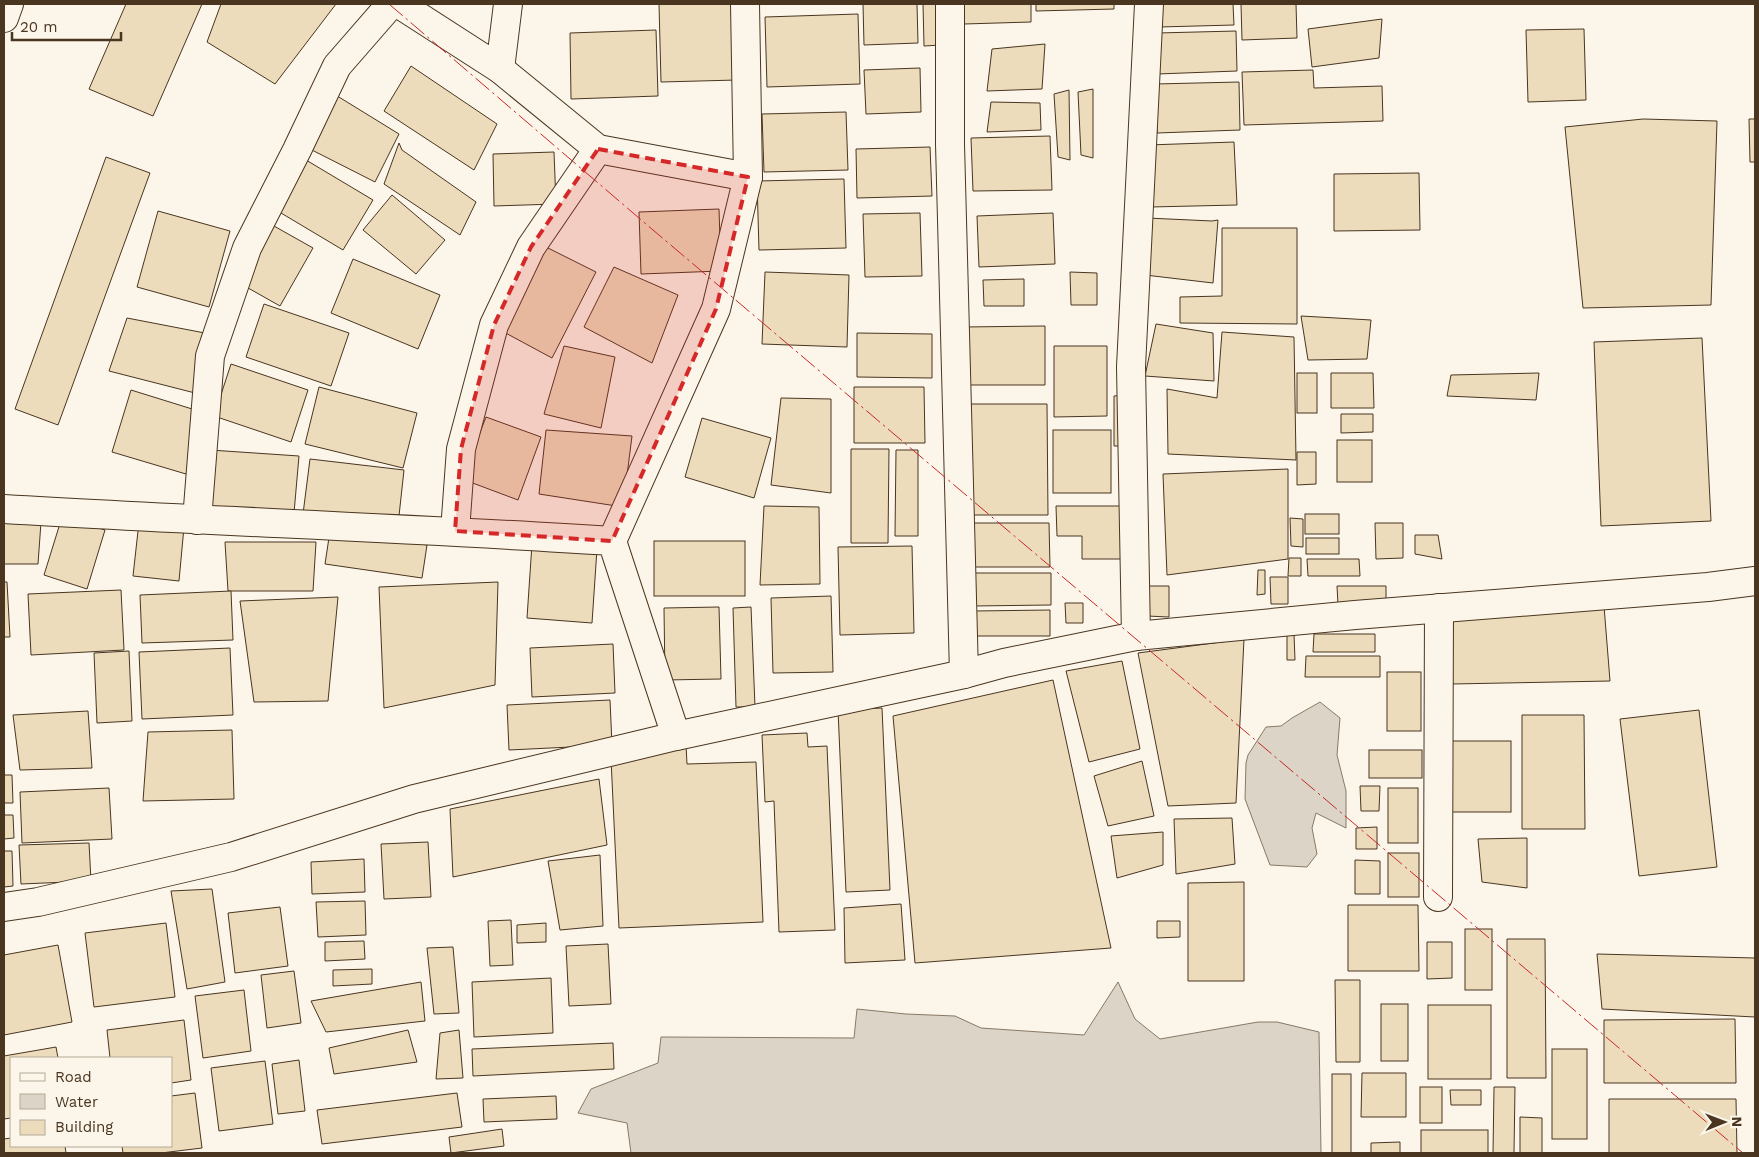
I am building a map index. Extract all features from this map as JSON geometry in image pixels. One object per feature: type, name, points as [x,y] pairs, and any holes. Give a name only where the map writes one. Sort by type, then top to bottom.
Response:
[{"type":"main road","points":[[4,18],[9,4]]},
{"type":"main road","points":[[197,520],[210,356],[247,248],[337,66],[391,4]]},
{"type":"main road","points":[[399,4],[500,69],[598,149],[748,177]]},
{"type":"main road","points":[[500,69],[508,4]]},
{"type":"main road","points":[[676,736],[612,542],[716,309],[748,177],[745,4]]},
{"type":"main road","points":[[950,4],[950,144],[964,674]]},
{"type":"main road","points":[[1136,636],[1131,367],[1149,4]]},
{"type":"main road","points":[[456,531],[461,449],[494,325],[531,248],[598,149]]},
{"type":"main road","points":[[4,509],[197,520],[456,531],[612,542]]},
{"type":"main road","points":[[4,907],[38,902],[231,857],[414,799],[676,736],[964,674],[1004,663],[1136,636],[1439,608],[1708,587],[1755,581]]},
{"type":"main road","points":[[1438,897],[1439,608]]},
{"type":"highlighted area","points":[[598,149],[748,177],[716,309],[612,541],[455,531],[461,449],[494,325],[531,247]]},
{"type":"water","points":[[1320,702],[1340,718],[1337,755],[1346,791],[1346,828],[1316,813],[1312,828],[1317,854],[1307,867],[1270,865],[1245,799],[1248,755],[1266,727],[1281,726]]},
{"type":"water","points":[[1118,982],[1135,1019],[1160,1039],[1258,1022],[1277,1022],[1319,1032],[1321,1153],[631,1153],[627,1123],[578,1113],[591,1089],[658,1063],[661,1037],[854,1038],[857,1009],[955,1016],[981,1028],[1084,1035]]},
{"type":"building","points":[[126,4],[202,4],[153,116],[89,89]]},
{"type":"building","points":[[221,4],[336,4],[275,84],[207,42]]},
{"type":"building","points":[[659,4],[735,4],[737,80],[661,82]]},
{"type":"building","points":[[863,4],[917,4],[918,43],[864,45]]},
{"type":"building","points":[[923,4],[940,4],[941,45],[924,46]]},
{"type":"building","points":[[963,4],[1031,4],[1031,22],[964,24]]},
{"type":"building","points":[[1036,4],[1114,4],[1114,9],[1036,11]]},
{"type":"building","points":[[1158,4],[1233,4],[1234,25],[1159,27]]},
{"type":"building","points":[[1241,4],[1296,4],[1297,38],[1242,40]]},
{"type":"building","points":[[858,14],[860,84],[767,87],[765,17]]},
{"type":"building","points":[[1382,19],[1379,58],[1312,67],[1308,29]]},
{"type":"building","points":[[1584,29],[1586,100],[1528,102],[1526,30]]},
{"type":"building","points":[[656,30],[658,96],[571,99],[570,33]]},
{"type":"building","points":[[1236,31],[1237,71],[1157,74],[1157,33]]},
{"type":"building","points":[[1045,44],[1042,89],[987,91],[992,49]]},
{"type":"building","points":[[411,66],[497,124],[474,170],[384,111]]},
{"type":"building","points":[[920,68],[921,112],[866,114],[864,70]]},
{"type":"building","points":[[1313,70],[1314,88],[1382,86],[1383,121],[1244,125],[1242,72]]},
{"type":"building","points":[[1239,82],[1240,130],[1157,133],[1155,84]]},
{"type":"building","points":[[1093,89],[1093,158],[1081,155],[1078,92]]},
{"type":"building","points":[[1069,90],[1070,160],[1058,157],[1054,94]]},
{"type":"building","points":[[334,94],[399,134],[375,182],[308,148]]},
{"type":"building","points":[[991,102],[1040,103],[1041,130],[987,132]]},
{"type":"building","points":[[846,112],[848,170],[764,172],[762,114]]},
{"type":"building","points":[[1643,119],[1717,121],[1711,305],[1583,308],[1565,127]]},
{"type":"building","points":[[1749,119],[1755,119],[1755,162],[1750,162]]},
{"type":"building","points":[[1050,136],[1052,190],[973,191],[971,138]]},
{"type":"building","points":[[1234,142],[1237,205],[1150,207],[1148,145]]},
{"type":"building","points":[[399,143],[402,150],[476,202],[460,235],[384,184]]},
{"type":"building","points":[[930,147],[932,196],[857,198],[856,149]]},
{"type":"building","points":[[554,152],[556,204],[494,206],[493,154]]},
{"type":"building","points":[[106,157],[150,173],[58,425],[15,409]]},
{"type":"building","points":[[306,160],[373,200],[343,250],[276,210]]},
{"type":"building","points":[[1419,173],[1420,230],[1334,231],[1334,174]]},
{"type":"building","points":[[844,179],[846,248],[759,250],[757,181]]},
{"type":"building","points":[[392,195],[445,240],[416,274],[363,230]]},
{"type":"building","points":[[719,209],[721,271],[641,274],[639,212]]},
{"type":"building","points":[[158,211],[230,231],[209,307],[137,287]]},
{"type":"building","points":[[920,213],[922,276],[865,277],[863,214]]},
{"type":"building","points":[[1053,213],[1055,264],[979,267],[977,216]]},
{"type":"building","points":[[1147,218],[1218,220],[1213,283],[1145,275]]},
{"type":"building","points":[[274,226],[313,248],[280,306],[241,284]]},
{"type":"building","points":[[1222,228],[1297,228],[1297,324],[1180,323],[1180,297],[1222,296]]},
{"type":"building","points":[[544,246],[596,272],[552,358],[500,330]]},
{"type":"building","points":[[353,259],[440,295],[418,349],[331,313]]},
{"type":"building","points":[[614,267],[678,295],[652,363],[584,327]]},
{"type":"building","points":[[765,272],[849,275],[847,347],[762,344]]},
{"type":"building","points":[[1070,272],[1097,273],[1097,305],[1071,305]]},
{"type":"building","points":[[1024,279],[1024,306],[984,306],[983,280]]},
{"type":"building","points":[[264,304],[349,333],[331,386],[246,357]]},
{"type":"building","points":[[1301,316],[1371,320],[1367,359],[1308,360]]},
{"type":"building","points":[[127,318],[210,334],[195,393],[109,371]]},
{"type":"building","points":[[1156,324],[1213,333],[1214,381],[1145,376]]},
{"type":"building","points":[[1045,326],[1045,385],[964,385],[964,327]]},
{"type":"building","points":[[1222,332],[1294,337],[1296,460],[1168,454],[1167,389],[1217,398]]},
{"type":"building","points":[[857,333],[932,334],[932,378],[857,377]]},
{"type":"building","points":[[1702,338],[1711,521],[1601,526],[1594,342]]},
{"type":"building","points":[[564,346],[615,357],[601,428],[544,414]]},
{"type":"building","points":[[1054,346],[1107,346],[1107,416],[1054,417]]},
{"type":"building","points":[[231,364],[308,390],[291,442],[214,416]]},
{"type":"building","points":[[1297,373],[1317,373],[1317,413],[1297,413]]},
{"type":"building","points":[[1331,373],[1373,373],[1374,408],[1331,408]]},
{"type":"building","points":[[1539,373],[1536,400],[1447,396],[1451,375]]},
{"type":"building","points":[[319,387],[417,413],[403,468],[305,444]]},
{"type":"building","points":[[854,387],[924,387],[925,443],[854,443]]},
{"type":"building","points":[[131,390],[205,413],[186,474],[112,452]]},
{"type":"building","points":[[1126,395],[1126,446],[1114,446],[1114,396]]},
{"type":"building","points":[[781,398],[831,399],[831,493],[771,485]]},
{"type":"building","points":[[964,404],[1047,404],[1048,515],[964,515]]},
{"type":"building","points":[[1341,414],[1373,414],[1373,432],[1341,433]]},
{"type":"building","points":[[486,417],[541,437],[518,500],[462,479]]},
{"type":"building","points":[[702,418],[771,438],[754,498],[685,477]]},
{"type":"building","points":[[546,430],[632,436],[623,507],[539,494]]},
{"type":"building","points":[[1053,430],[1111,430],[1111,493],[1053,493]]},
{"type":"building","points":[[1337,440],[1372,440],[1372,482],[1337,482]]},
{"type":"building","points":[[851,449],[889,449],[888,543],[851,543]]},
{"type":"building","points":[[210,450],[299,456],[294,513],[206,506]]},
{"type":"building","points":[[896,450],[918,450],[918,536],[895,536]]},
{"type":"building","points":[[1297,452],[1316,452],[1316,484],[1297,485]]},
{"type":"building","points":[[310,459],[404,470],[398,525],[303,514]]},
{"type":"building","points":[[1288,469],[1288,559],[1167,575],[1163,474]]},
{"type":"building","points":[[764,506],[819,507],[820,584],[760,585]]},
{"type":"building","points":[[1056,506],[1126,506],[1126,559],[1082,559],[1082,536],[1057,536]]},
{"type":"building","points":[[1305,514],[1339,514],[1339,534],[1305,534]]},
{"type":"building","points":[[62,517],[105,530],[87,589],[44,575]]},
{"type":"building","points":[[1290,518],[1303,519],[1303,547],[1291,546]]},
{"type":"building","points":[[4,521],[41,522],[38,564],[4,564]]},
{"type":"building","points":[[139,522],[184,527],[179,581],[133,576]]},
{"type":"building","points":[[965,523],[1049,523],[1050,567],[965,567]]},
{"type":"building","points":[[1375,523],[1403,523],[1403,558],[1376,559]]},
{"type":"building","points":[[330,531],[427,545],[422,578],[325,564]]},
{"type":"building","points":[[1415,535],[1438,535],[1442,559],[1415,554]]},
{"type":"building","points":[[1306,538],[1339,538],[1339,554],[1306,554]]},
{"type":"building","points":[[654,541],[745,541],[745,596],[654,596]]},
{"type":"building","points":[[225,542],[316,542],[313,591],[228,591]]},
{"type":"building","points":[[532,544],[597,549],[592,623],[527,618]]},
{"type":"building","points":[[912,546],[914,633],[840,635],[838,547]]},
{"type":"building","points":[[1289,558],[1301,558],[1301,576],[1288,576]]},
{"type":"building","points":[[1307,559],[1359,559],[1360,576],[1308,576]]},
{"type":"building","points":[[1258,570],[1265,570],[1265,594],[1257,595]]},
{"type":"building","points":[[973,573],[1051,573],[1051,605],[973,606]]},
{"type":"building","points":[[1270,577],[1288,577],[1288,604],[1271,604]]},
{"type":"building","points":[[4,582],[7,582],[10,637],[4,637]]},
{"type":"building","points":[[498,582],[495,685],[384,708],[379,587]]},
{"type":"building","points":[[1147,586],[1169,586],[1169,617],[1147,616]]},
{"type":"building","points":[[1337,586],[1386,586],[1386,606],[1338,605]]},
{"type":"building","points":[[121,590],[124,650],[31,655],[28,594]]},
{"type":"building","points":[[231,591],[233,640],[142,643],[140,595]]},
{"type":"building","points":[[831,596],[833,672],[773,673],[771,598]]},
{"type":"building","points":[[338,597],[328,701],[254,702],[240,601]]},
{"type":"building","points":[[1065,603],[1083,603],[1083,623],[1066,623]]},
{"type":"building","points":[[1604,606],[1610,681],[1452,684],[1451,617]]},
{"type":"building","points":[[719,607],[721,679],[665,680],[664,608]]},
{"type":"building","points":[[751,607],[755,707],[736,707],[733,608]]},
{"type":"building","points":[[1050,610],[1050,636],[974,636],[974,611]]},
{"type":"building","points":[[1287,634],[1294,634],[1295,660],[1287,660]]},
{"type":"building","points":[[1314,634],[1375,634],[1375,652],[1313,652]]},
{"type":"building","points":[[1244,639],[1236,803],[1168,806],[1138,653]]},
{"type":"building","points":[[613,644],[615,693],[532,697],[530,648]]},
{"type":"building","points":[[230,648],[233,715],[142,719],[139,652]]},
{"type":"building","points":[[129,651],[132,721],[97,723],[94,653]]},
{"type":"building","points":[[1306,656],[1380,656],[1380,677],[1305,677]]},
{"type":"building","points":[[1122,661],[1140,749],[1089,762],[1066,671]]},
{"type":"building","points":[[1387,672],[1421,672],[1421,731],[1387,731]]},
{"type":"building","points":[[1053,680],[1111,948],[915,963],[893,716]]},
{"type":"building","points":[[610,700],[612,745],[509,750],[507,705]]},
{"type":"building","points":[[882,708],[890,890],[846,892],[838,710]]},
{"type":"building","points":[[1699,710],[1717,867],[1639,876],[1620,719]]},
{"type":"building","points":[[88,711],[92,768],[20,770],[13,715]]},
{"type":"building","points":[[1522,715],[1584,715],[1585,829],[1522,829]]},
{"type":"building","points":[[232,730],[234,799],[143,801],[148,732]]},
{"type":"building","points":[[807,733],[808,747],[827,746],[835,930],[779,932],[774,801],[765,802],[762,735]]},
{"type":"building","points":[[1445,741],[1511,741],[1511,812],[1445,812]]},
{"type":"building","points":[[686,745],[687,764],[756,762],[763,922],[619,928],[611,759]]},
{"type":"building","points":[[1369,750],[1422,750],[1422,778],[1369,778]]},
{"type":"building","points":[[1142,761],[1154,816],[1108,826],[1094,776]]},
{"type":"building","points":[[4,775],[12,775],[13,803],[4,803]]},
{"type":"building","points":[[599,779],[607,845],[453,877],[450,809]]},
{"type":"building","points":[[1360,786],[1380,786],[1379,811],[1361,811]]},
{"type":"building","points":[[109,788],[112,839],[22,843],[20,792]]},
{"type":"building","points":[[1388,788],[1418,788],[1418,843],[1388,843]]},
{"type":"building","points":[[4,815],[13,815],[14,838],[4,839]]},
{"type":"building","points":[[1232,818],[1235,864],[1176,874],[1174,819]]},
{"type":"building","points":[[1377,827],[1377,849],[1356,849],[1356,828]]},
{"type":"building","points":[[1163,832],[1163,865],[1117,878],[1111,836]]},
{"type":"building","points":[[1527,838],[1527,888],[1482,882],[1478,839]]},
{"type":"building","points":[[428,842],[431,897],[384,899],[381,844]]},
{"type":"building","points":[[89,843],[91,881],[21,884],[19,845]]},
{"type":"building","points":[[4,851],[12,851],[13,886],[4,887]]},
{"type":"building","points":[[1388,853],[1419,853],[1419,897],[1388,897]]},
{"type":"building","points":[[600,855],[603,926],[560,930],[548,861]]},
{"type":"building","points":[[364,859],[365,892],[312,894],[311,862]]},
{"type":"building","points":[[1355,860],[1380,861],[1380,894],[1355,894]]},
{"type":"building","points":[[1244,882],[1244,981],[1188,981],[1188,883]]},
{"type":"building","points":[[212,889],[225,982],[187,989],[171,891]]},
{"type":"building","points":[[365,901],[366,935],[318,937],[316,902]]},
{"type":"building","points":[[901,904],[905,960],[845,963],[844,908]]},
{"type":"building","points":[[1348,905],[1418,905],[1419,971],[1348,971]]},
{"type":"building","points":[[280,907],[288,966],[235,973],[228,913]]},
{"type":"building","points":[[511,920],[513,965],[490,966],[488,921]]},
{"type":"building","points":[[1157,921],[1180,921],[1180,937],[1157,938]]},
{"type":"building","points":[[166,923],[175,997],[94,1007],[85,933]]},
{"type":"building","points":[[546,923],[546,942],[517,943],[517,925]]},
{"type":"building","points":[[1465,929],[1492,929],[1492,990],[1465,990]]},
{"type":"building","points":[[1507,939],[1545,939],[1546,1078],[1507,1078]]},
{"type":"building","points":[[364,941],[365,959],[325,961],[325,942]]},
{"type":"building","points":[[1427,942],[1452,942],[1452,978],[1427,979]]},
{"type":"building","points":[[608,944],[611,1004],[569,1006],[566,946]]},
{"type":"building","points":[[58,945],[72,1022],[4,1035],[4,955]]},
{"type":"building","points":[[453,947],[459,1013],[434,1014],[427,948]]},
{"type":"building","points":[[1597,954],[1755,958],[1755,1017],[1602,1009]]},
{"type":"building","points":[[372,969],[372,984],[333,986],[333,970]]},
{"type":"building","points":[[294,971],[301,1023],[267,1028],[261,975]]},
{"type":"building","points":[[551,978],[553,1033],[474,1037],[472,982]]},
{"type":"building","points":[[1335,980],[1360,980],[1360,1062],[1336,1062]]},
{"type":"building","points":[[421,982],[425,1021],[326,1032],[311,1001]]},
{"type":"building","points":[[244,990],[251,1051],[203,1058],[195,996]]},
{"type":"building","points":[[1381,1004],[1408,1004],[1408,1061],[1381,1061]]},
{"type":"building","points":[[1428,1005],[1491,1005],[1491,1079],[1428,1079]]},
{"type":"building","points":[[1735,1019],[1736,1083],[1604,1083],[1604,1020]]},
{"type":"building","points":[[184,1020],[191,1080],[172,1083],[172,1057],[110,1057],[107,1030]]},
{"type":"building","points":[[408,1030],[417,1062],[334,1074],[329,1048]]},
{"type":"building","points":[[459,1030],[463,1078],[436,1079],[440,1033]]},
{"type":"building","points":[[613,1043],[614,1069],[473,1076],[472,1049]]},
{"type":"building","points":[[56,1047],[58,1057],[10,1057],[10,1118],[4,1119],[4,1056]]},
{"type":"building","points":[[1552,1049],[1587,1049],[1587,1139],[1552,1139]]},
{"type":"building","points":[[299,1060],[305,1111],[278,1114],[272,1064]]},
{"type":"building","points":[[265,1061],[273,1124],[219,1131],[211,1068]]},
{"type":"building","points":[[1362,1073],[1406,1073],[1406,1117],[1361,1117]]},
{"type":"building","points":[[1332,1074],[1351,1074],[1351,1153],[1332,1153]]},
{"type":"building","points":[[1420,1087],[1442,1087],[1442,1123],[1420,1123]]},
{"type":"building","points":[[1494,1087],[1515,1087],[1514,1153],[1493,1153]]},
{"type":"building","points":[[1450,1090],[1481,1090],[1481,1105],[1451,1105]]},
{"type":"building","points":[[195,1093],[202,1148],[161,1153],[123,1153],[122,1147],[172,1147],[172,1096]]},
{"type":"building","points":[[457,1093],[462,1127],[322,1144],[317,1110]]},
{"type":"building","points":[[556,1096],[557,1119],[484,1122],[483,1099]]},
{"type":"building","points":[[1609,1099],[1736,1099],[1737,1153],[1609,1153]]},
{"type":"building","points":[[1520,1117],[1542,1118],[1542,1153],[1520,1153]]},
{"type":"building","points":[[502,1129],[504,1146],[451,1153],[449,1137]]},
{"type":"building","points":[[1421,1130],[1488,1130],[1488,1153],[1421,1153]]},
{"type":"building","points":[[10,1138],[10,1147],[65,1147],[66,1153],[4,1153],[4,1139]]},
{"type":"building","points":[[1400,1142],[1400,1153],[1371,1153],[1371,1143]]},
{"type":"power","points":[[389,4],[653,230],[1743,1153]]}]
